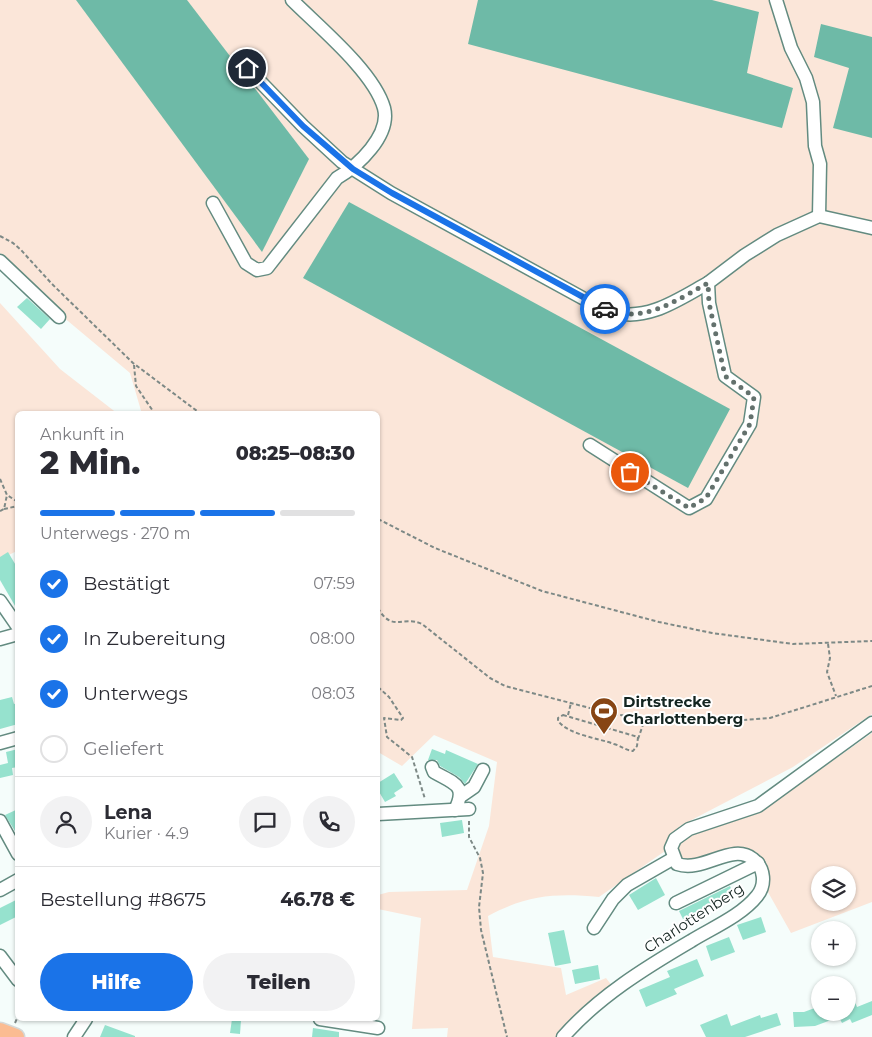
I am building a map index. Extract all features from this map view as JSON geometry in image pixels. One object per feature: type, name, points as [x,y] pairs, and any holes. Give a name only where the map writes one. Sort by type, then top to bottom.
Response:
[{"type":"main road","points":[[0,1030],[16,1037]]},
{"type":"street","points":[[213,203],[246,264],[257,270],[267,268],[338,178],[353,169],[368,153],[381,133],[385,110],[377,91],[358,66],[292,0]]},
{"type":"street","points":[[776,0],[791,48],[806,78],[813,102],[815,146],[820,164],[819,216]]},
{"type":"street","points":[[247,68],[303,126],[353,169],[392,193],[614,313],[642,314],[663,308],[708,283],[745,255],[777,235],[819,216],[872,228]]},
{"type":"street","points":[[0,261],[60,317]]},
{"type":"street","points":[[590,445],[689,508],[706,498],[750,424],[754,397],[725,376],[709,303],[708,283]]},
{"type":"street","points":[[0,601],[15,623]]},
{"type":"street","points":[[0,639],[15,635]]},
{"type":"street","points":[[758,863],[744,854],[734,853],[704,865],[688,868],[677,864],[671,848],[675,839],[689,829],[758,806],[872,722]]},
{"type":"street","points":[[0,743],[15,739]]},
{"type":"street","points":[[432,767],[434,772],[456,785],[461,790],[462,796]]},
{"type":"street","points":[[455,810],[462,796],[474,787],[483,770]]},
{"type":"street","points":[[380,814],[470,809]]},
{"type":"street","points":[[0,821],[15,848]]},
{"type":"street","points":[[594,928],[613,899],[627,885],[674,858]]},
{"type":"street","points":[[676,903],[758,863]]},
{"type":"street","name":"Charlottenberg","points":[[563,1037],[602,999],[733,915],[757,897],[763,886],[763,876],[758,863]]},
{"type":"street","points":[[0,890],[15,882]]},
{"type":"street","points":[[0,956],[15,976]]},
{"type":"street","points":[[74,1037],[84,1021]]},
{"type":"street","points":[[343,1021],[378,1028]]},
{"type":"path","points":[[0,236],[21,250],[52,284],[134,363],[197,411]]},
{"type":"path","points":[[134,363],[136,386],[153,411]]},
{"type":"path","points":[[0,479],[7,495],[15,500]]},
{"type":"path","points":[[4,509],[7,495]]},
{"type":"path","points":[[0,512],[15,507]]},
{"type":"path","points":[[380,520],[435,548],[542,591],[686,628],[793,644],[872,641]]},
{"type":"path","points":[[380,612],[390,622],[417,621],[429,628],[496,682],[516,690],[613,714],[645,719],[681,722],[745,721],[770,718],[872,686]]},
{"type":"path","points":[[828,644],[830,658],[826,672],[836,697]]},
{"type":"path","points":[[380,689],[389,697],[402,718],[401,720],[387,717],[383,720],[388,737],[412,757],[423,788],[428,811]]},
{"type":"path","points":[[568,715],[570,703]]},
{"type":"path","points":[[638,739],[568,715],[558,718],[564,727],[612,743],[625,750],[633,751],[637,746],[645,719]]},
{"type":"path","points":[[470,809],[469,837],[480,858],[484,873],[479,907],[481,930],[507,1037]]},
{"type":"shaded area","points":[[0,0],[872,0],[872,714],[793,767],[680,826],[672,836],[668,849],[599,897],[569,895],[542,897],[516,904],[488,916],[493,957],[561,968],[566,995],[606,978],[613,987],[560,1037],[447,1037],[448,1028],[412,1029],[421,918],[380,909],[380,894],[389,892],[467,890],[489,826],[497,762],[434,735],[402,766],[380,753],[380,411],[141,411],[130,373],[62,316],[0,253]]},
{"type":"shaded area","points":[[76,0],[187,0],[309,159],[262,252]]},
{"type":"shaded area","points":[[478,0],[712,0],[759,12],[747,73],[793,88],[782,128],[468,44]]},
{"type":"shaded area","points":[[821,24],[872,37],[872,138],[833,128],[849,68],[814,57]]},
{"type":"shaded area","points":[[349,202],[730,409],[688,488],[303,278]]},
{"type":"shaded area","points":[[0,303],[60,369],[114,411],[15,411],[15,552],[0,559]]},
{"type":"shaded area","points":[[872,733],[872,902],[856,908],[856,866],[811,866],[811,911],[848,911],[822,921],[811,921],[811,925],[791,933],[746,853],[703,861],[678,859],[677,852],[682,838],[759,806],[804,781]]},
{"type":"building","points":[[27,298],[50,319],[41,329],[17,307]]},
{"type":"building","points":[[8,552],[15,564],[15,606],[0,580],[0,557]]},
{"type":"building","points":[[12,697],[15,704],[15,725],[0,729],[0,700]]},
{"type":"building","points":[[432,749],[445,754],[446,750],[478,764],[465,784],[459,777],[440,766],[437,760],[428,760]]},
{"type":"building","points":[[15,750],[15,768],[12,768],[13,775],[0,778],[0,765],[8,763],[6,752]]},
{"type":"building","points":[[394,773],[403,787],[394,793],[396,796],[385,802],[380,793],[380,782]]},
{"type":"building","points":[[15,810],[15,831],[5,815]]},
{"type":"building","points":[[462,820],[464,833],[442,837],[440,823]]},
{"type":"building","points":[[656,878],[665,895],[638,910],[629,895]]},
{"type":"building","points":[[730,886],[734,895],[683,919],[679,911]]},
{"type":"building","points":[[15,900],[15,918],[0,925],[0,908]]},
{"type":"building","points":[[761,917],[766,932],[743,940],[737,925]]},
{"type":"building","points":[[564,930],[571,963],[555,966],[548,933]]},
{"type":"building","points":[[729,937],[735,952],[711,961],[706,946]]},
{"type":"building","points":[[697,959],[704,976],[674,989],[677,994],[646,1007],[639,990],[670,977],[667,971]]},
{"type":"building","points":[[598,965],[600,979],[575,984],[572,970]]},
{"type":"building","points":[[872,1001],[872,1015],[852,1023],[851,1021],[856,1021],[856,1005],[857,1007]]},
{"type":"building","points":[[811,1009],[811,1021],[828,1021],[815,1026],[794,1027],[793,1012],[804,1012]]},
{"type":"building","points":[[777,1013],[781,1025],[745,1037],[706,1037],[700,1025],[727,1014],[731,1026],[760,1015],[761,1018]]},
{"type":"building","points":[[232,1021],[241,1021],[240,1034],[230,1033]]},
{"type":"building","points":[[105,1025],[135,1036],[135,1037],[100,1037]]},
{"type":"building","points":[[313,1028],[339,1032],[339,1037],[312,1037]]},
{"type":"way so far","points":[[605,309],[614,313],[642,314],[663,308],[708,283],[709,303],[725,376],[754,397],[750,424],[706,498],[689,508],[630,472]]},
{"type":"place","name":"Dirtstrecke Charlottenberg","points":[[604,735]]},
{"type":"route","points":[[247,68],[303,126],[342,162],[392,193],[605,309]]}]
